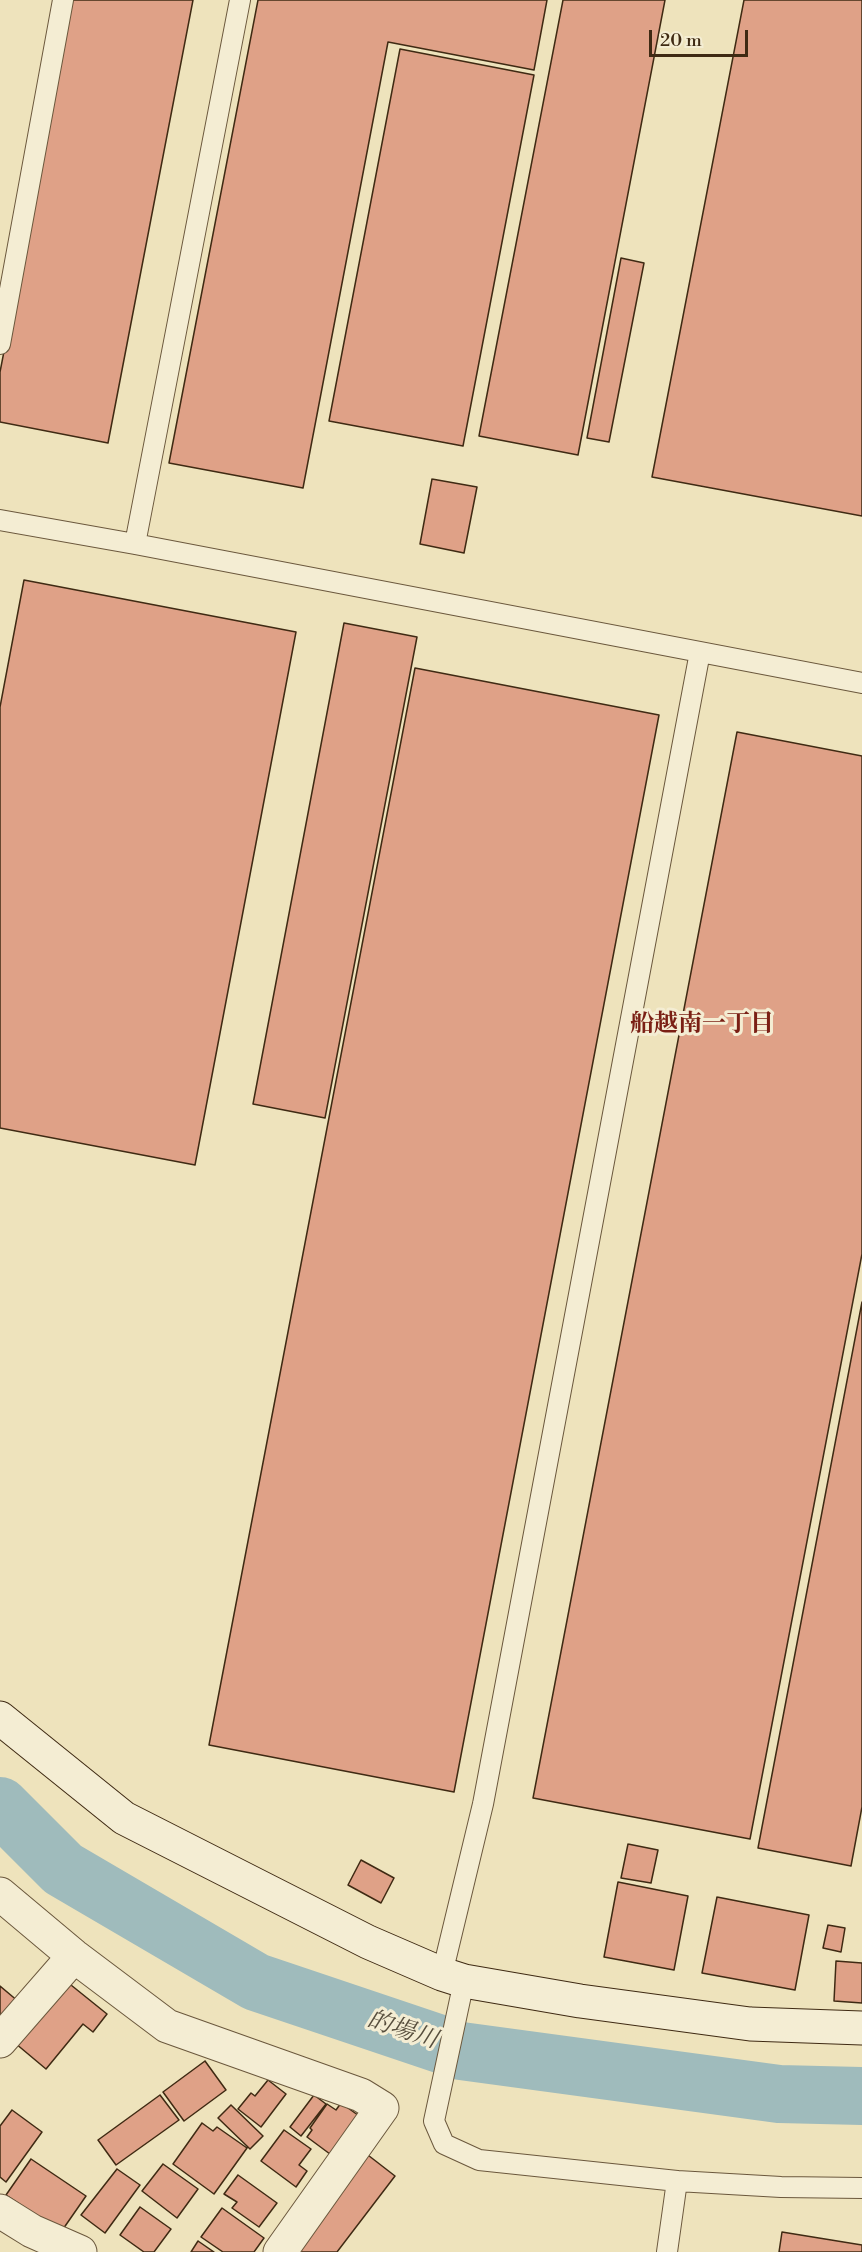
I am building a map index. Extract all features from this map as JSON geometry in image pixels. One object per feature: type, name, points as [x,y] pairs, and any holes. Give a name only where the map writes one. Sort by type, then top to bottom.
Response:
[{"type":"street","points":[[0,1718],[124,1818],[455,1988],[580,2001],[750,2024],[862,2028]]},
{"type":"street","points":[[0,1894],[74,1956],[167,2026],[361,2095],[382,2108],[280,2252]]},
{"type":"street","points":[[0,2041],[74,1956]]},
{"type":"street","points":[[0,2211],[32,2231],[80,2252]]},
{"type":"lane","points":[[0,344],[63,0]]},
{"type":"lane","points":[[135,544],[240,0]]},
{"type":"lane","points":[[0,520],[862,683]]},
{"type":"lane","points":[[700,652],[483,1804],[434,2121],[444,2144],[479,2160],[677,2181],[782,2187],[862,2188]]},
{"type":"lane","points":[[666,2252],[677,2181]]},
{"type":"building","points":[[72,0],[193,0],[108,443],[0,422],[0,372]]},
{"type":"building","points":[[258,0],[547,0],[534,70],[388,42],[303,488],[169,463]]},
{"type":"building","points":[[563,0],[665,0],[578,455],[479,436]]},
{"type":"building","points":[[744,0],[862,0],[862,516],[652,477]]},
{"type":"building","points":[[400,49],[534,75],[463,446],[329,421]]},
{"type":"building","points":[[621,258],[644,263],[609,442],[587,438]]},
{"type":"building","points":[[432,479],[477,487],[464,553],[420,544]]},
{"type":"building","points":[[24,580],[296,632],[195,1165],[0,1128],[0,707]]},
{"type":"building","points":[[344,623],[417,637],[325,1118],[253,1104]]},
{"type":"building","points":[[415,668],[659,715],[454,1792],[209,1745]]},
{"type":"building","points":[[737,732],[862,756],[862,1254],[750,1839],[533,1798]]},
{"type":"building","points":[[862,1302],[862,1807],[851,1866],[758,1848]]},
{"type":"building","points":[[628,1844],[658,1850],[651,1883],[621,1878]]},
{"type":"building","points":[[361,1860],[394,1878],[381,1903],[348,1885]]},
{"type":"building","points":[[618,1882],[688,1896],[674,1970],[604,1957]]},
{"type":"building","points":[[717,1897],[809,1915],[795,1990],[702,1973]]},
{"type":"building","points":[[828,1925],[845,1928],[841,1952],[823,1948]]},
{"type":"building","points":[[836,1961],[862,1963],[862,2003],[834,2001]]},
{"type":"building","points":[[66,1981],[107,2014],[93,2032],[83,2024],[46,2069],[9,2038]]},
{"type":"building","points":[[0,1986],[19,2002],[0,2025]]},
{"type":"building","points":[[205,2061],[226,2090],[184,2121],[163,2092]]},
{"type":"building","points":[[268,2080],[286,2094],[261,2127],[238,2109],[251,2093],[255,2096]]},
{"type":"building","points":[[160,2095],[179,2120],[116,2165],[98,2140]]},
{"type":"building","points":[[314,2095],[326,2104],[301,2136],[290,2127]]},
{"type":"building","points":[[341,2103],[362,2118],[334,2157],[307,2137],[312,2130],[310,2128],[327,2104],[336,2110]]},
{"type":"building","points":[[231,2105],[263,2136],[250,2149],[218,2118]]},
{"type":"building","points":[[12,2110],[42,2132],[6,2182],[0,2177],[0,2126]]},
{"type":"building","points":[[202,2123],[213,2131],[217,2127],[247,2148],[214,2194],[173,2164]]},
{"type":"building","points":[[284,2130],[311,2149],[299,2165],[307,2171],[296,2187],[261,2161]]},
{"type":"building","points":[[364,2152],[395,2176],[337,2252],[288,2252]]},
{"type":"building","points":[[31,2159],[86,2196],[61,2232],[6,2195]]},
{"type":"building","points":[[163,2164],[198,2189],[177,2218],[142,2191]]},
{"type":"building","points":[[117,2169],[140,2185],[105,2233],[81,2215]]},
{"type":"building","points":[[238,2175],[277,2203],[259,2227],[232,2208],[237,2202],[224,2194]]},
{"type":"building","points":[[140,2207],[171,2229],[154,2252],[144,2252],[120,2235]]},
{"type":"building","points":[[222,2208],[264,2238],[254,2252],[223,2252],[201,2237]]},
{"type":"building","points":[[782,2232],[862,2245],[862,2252],[779,2252]]},
{"type":"building","points":[[198,2241],[214,2252],[191,2252]]},
{"type":"waterway","name":"的場川","points":[[0,1806],[63,1869],[256,1982],[461,2051],[779,2094],[862,2096]]},
{"type":"district","name":"船越南一丁目","points":[[702,1025]]}]
